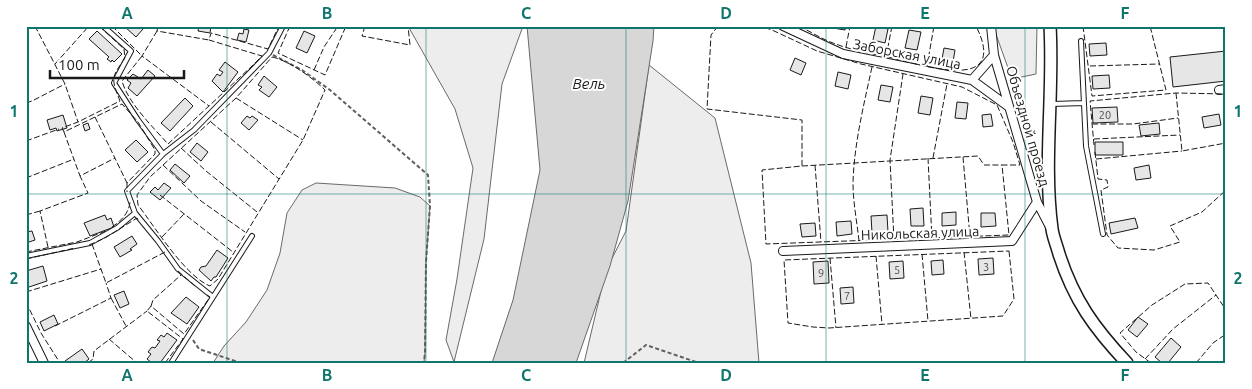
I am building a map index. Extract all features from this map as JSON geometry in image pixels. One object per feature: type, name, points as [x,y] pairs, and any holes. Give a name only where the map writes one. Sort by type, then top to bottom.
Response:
[{"type":"main road","points":[[1050,26],[1049,188],[1052,230],[1061,261],[1078,303],[1104,338],[1127,363]]},
{"type":"street","name":"Заборская улица","points":[[783,26],[843,54],[972,80]]},
{"type":"street","name":"Объездной проезд","points":[[990,28],[994,55],[1037,202],[1052,230]]},
{"type":"street","points":[[994,55],[972,80],[1009,107]]},
{"type":"street","name":"Никольская улица","points":[[783,251],[1012,241],[1037,202]]},
{"type":"street","points":[[26,326],[44,363]]},
{"type":"lane","points":[[103,26],[131,51],[114,83],[163,154]]},
{"type":"lane","points":[[212,297],[178,269],[158,241],[134,213],[127,191],[163,154],[194,130],[269,53],[283,26]]},
{"type":"lane","points":[[1081,41],[1086,146],[1103,234]]},
{"type":"lane","points":[[1050,104],[1084,103]]},
{"type":"lane","points":[[26,256],[90,243],[117,228],[134,213]]},
{"type":"lane","points":[[170,363],[252,236]]},
{"type":"path","points":[[269,53],[302,70],[330,90],[428,175],[430,206],[426,262],[424,363]]},
{"type":"path","points":[[189,334],[199,349],[241,363]]},
{"type":"path","points":[[622,363],[646,346],[699,363]]},
{"type":"shaded area","points":[[408,26],[523,26],[502,84],[484,239],[454,362],[446,340],[473,168],[455,109]]},
{"type":"shaded area","points":[[993,26],[1037,26],[1036,74],[1012,79]]},
{"type":"shaded area","points":[[649,65],[715,118],[751,263],[759,363],[584,363],[606,270],[626,231]]},
{"type":"shaded area","points":[[316,183],[395,188],[420,197],[430,206],[426,262],[424,363],[213,363],[224,346],[246,322],[267,290],[280,253],[287,213],[302,190]]},
{"type":"water","name":"Вель","points":[[527,26],[654,26],[628,201],[610,266],[576,363],[492,363],[513,300],[540,170]]},
{"type":"building","points":[[124,26],[141,26],[143,29],[136,37]]},
{"type":"building","points":[[199,26],[211,26],[210,33],[198,31]]},
{"type":"building","points":[[833,26],[846,26],[845,30],[833,28]]},
{"type":"building","points":[[876,26],[888,29],[885,43],[873,40]]},
{"type":"building","points":[[244,29],[249,30],[246,42],[237,40],[239,33],[243,34]]},
{"type":"building","points":[[909,30],[921,32],[917,50],[905,48]]},
{"type":"building","points":[[97,31],[122,54],[114,62],[107,59],[109,57],[89,39]]},
{"type":"building","points":[[304,31],[315,36],[307,53],[296,48]]},
{"type":"building","points":[[1106,43],[1107,55],[1090,56],[1089,44]]},
{"type":"building","points":[[944,48],[955,50],[953,62],[942,59]]},
{"type":"building","points":[[1226,51],[1226,81],[1173,87],[1170,57]]},
{"type":"building","points":[[795,58],[806,63],[801,75],[790,70]]},
{"type":"building","points":[[225,62],[238,72],[223,92],[212,81],[217,74],[220,76],[223,72],[219,70]]},
{"type":"building","points":[[148,70],[155,76],[137,96],[128,88],[131,83],[127,80],[133,74],[141,79]]},
{"type":"building","points":[[838,72],[851,75],[848,89],[835,86]]},
{"type":"building","points":[[1109,75],[1110,88],[1093,89],[1092,76]]},
{"type":"building","points":[[264,76],[277,87],[269,97],[259,90],[262,87],[258,85]]},
{"type":"building","points":[[881,85],[893,87],[890,102],[878,100]]},
{"type":"building","points":[[921,96],[933,98],[930,115],[918,113]]},
{"type":"building","points":[[185,98],[193,106],[170,131],[161,123]]},
{"type":"building","points":[[957,102],[968,103],[966,119],[955,118]]},
{"type":"building","points":[[1117,107],[1118,122],[1093,123],[1092,108]]},
{"type":"building","points":[[991,114],[993,126],[983,127],[982,115]]},
{"type":"building","points":[[1219,114],[1221,125],[1204,128],[1202,117]]},
{"type":"building","points":[[63,115],[67,128],[57,131],[56,128],[50,130],[47,120]]},
{"type":"building","points":[[247,116],[250,118],[252,116],[258,120],[249,130],[241,123]]},
{"type":"building","points":[[88,123],[90,129],[85,131],[83,125]]},
{"type":"building","points":[[1159,123],[1160,134],[1141,136],[1139,125]]},
{"type":"building","points":[[136,140],[148,152],[137,162],[125,150]]},
{"type":"building","points":[[1095,142],[1123,142],[1123,155],[1095,155]]},
{"type":"building","points":[[197,143],[208,152],[201,161],[190,152]]},
{"type":"building","points":[[175,164],[190,176],[184,183],[170,170]]},
{"type":"building","points":[[1149,165],[1151,178],[1136,180],[1134,168]]},
{"type":"building","points":[[164,183],[171,188],[160,200],[150,192],[155,187],[158,190]]},
{"type":"building","points":[[923,208],[924,226],[911,226],[910,209]]},
{"type":"building","points":[[956,212],[956,225],[942,226],[942,213]]},
{"type":"building","points":[[981,213],[995,213],[996,226],[981,227]]},
{"type":"building","points":[[105,215],[107,220],[111,218],[114,227],[90,236],[84,223]]},
{"type":"building","points":[[887,215],[888,232],[872,233],[871,216]]},
{"type":"building","points":[[1135,218],[1138,228],[1111,234],[1109,223]]},
{"type":"building","points":[[851,221],[852,234],[837,236],[836,222]]},
{"type":"building","points":[[815,223],[816,236],[802,237],[800,224]]},
{"type":"building","points":[[32,231],[35,240],[26,243],[26,232]]},
{"type":"building","points":[[132,236],[137,244],[130,249],[132,250],[120,257],[114,247]]},
{"type":"building","points":[[217,250],[228,258],[216,277],[211,281],[199,270],[201,267],[206,266]]},
{"type":"building","points":[[993,258],[994,274],[979,275],[978,259]]},
{"type":"building","points":[[943,260],[944,274],[932,275],[931,261]]},
{"type":"building","points":[[828,261],[829,283],[814,284],[813,262]]},
{"type":"building","points":[[903,261],[904,278],[890,279],[889,262]]},
{"type":"building","points":[[43,266],[47,281],[26,288],[26,271]]},
{"type":"building","points":[[853,287],[854,303],[841,304],[840,288]]},
{"type":"building","points":[[124,291],[129,304],[120,308],[114,295]]},
{"type":"building","points":[[186,297],[199,307],[187,324],[171,313]]},
{"type":"building","points":[[54,315],[58,324],[44,331],[40,322]]},
{"type":"building","points":[[1138,317],[1148,324],[1137,337],[1128,330]]},
{"type":"building","points":[[167,333],[177,340],[160,363],[152,363],[147,359],[151,354],[148,352],[152,347],[155,348],[160,341],[157,340],[161,335],[164,337]]},
{"type":"building","points":[[1171,338],[1181,347],[1168,363],[1162,363],[1155,357]]},
{"type":"building","points":[[82,349],[89,359],[84,363],[67,363],[65,361]]},
{"type":"fence","points":[[35,26],[65,84],[78,122]]},
{"type":"fence","points":[[26,29],[36,26]]},
{"type":"fence","points":[[55,64],[89,26]]},
{"type":"fence","points":[[99,26],[124,49],[125,58],[114,78],[120,101],[62,128],[64,132],[122,104],[138,122],[155,150],[155,154],[127,183],[127,192]]},
{"type":"fence","points":[[112,26],[142,56],[122,81],[125,89],[142,114],[168,144],[262,56],[209,40],[211,33],[268,49],[279,26]]},
{"type":"fence","points":[[158,26],[157,31],[209,40]]},
{"type":"fence","points":[[290,26],[278,53],[325,75],[346,26]]},
{"type":"fence","points":[[314,70],[324,47],[338,26]]},
{"type":"fence","points":[[365,26],[362,36],[410,45],[408,26]]},
{"type":"fence","points":[[718,26],[711,35],[707,109],[802,120],[802,166],[762,170],[766,244],[1009,235],[1002,165],[1020,165],[1013,142],[997,105],[962,87],[861,64],[817,51],[760,26]]},
{"type":"fence","points":[[799,26],[848,48],[927,67],[960,70],[974,68],[982,60],[983,47],[976,26]]},
{"type":"fence","points":[[846,47],[850,26]]},
{"type":"fence","points":[[886,57],[892,26]]},
{"type":"fence","points":[[927,66],[934,26]]},
{"type":"fence","points":[[1083,26],[1092,96],[1166,90],[1150,26]]},
{"type":"fence","points":[[157,31],[142,56],[209,106]]},
{"type":"fence","points":[[272,57],[300,70],[325,90],[303,140],[218,279],[210,286],[200,281],[171,250],[138,205],[137,195],[150,177],[236,98],[272,57]]},
{"type":"fence","points":[[1090,66],[1159,64]]},
{"type":"fence","points":[[859,241],[853,183],[855,154],[872,67]]},
{"type":"fence","points":[[894,240],[890,160],[903,74]]},
{"type":"fence","points":[[26,103],[65,84]]},
{"type":"fence","points":[[933,158],[947,84]]},
{"type":"fence","points":[[1176,93],[1182,151],[1226,143]]},
{"type":"fence","points":[[1094,145],[1090,101],[1176,93],[1226,94]]},
{"type":"fence","points":[[236,98],[303,140]]},
{"type":"fence","points":[[95,117],[127,183]]},
{"type":"fence","points":[[1092,124],[1133,124],[1178,118]]},
{"type":"fence","points":[[211,122],[279,179]]},
{"type":"fence","points":[[26,141],[59,129]]},
{"type":"fence","points":[[64,132],[80,176]]},
{"type":"fence","points":[[1094,139],[1180,135]]},
{"type":"fence","points":[[181,148],[257,212]]},
{"type":"fence","points":[[1096,159],[1182,151]]},
{"type":"fence","points":[[1095,152],[1098,179],[1107,180],[1108,187],[1101,190],[1107,235],[1118,248],[1154,250],[1180,242],[1170,226],[1202,212],[1226,190]]},
{"type":"fence","points":[[802,166],[978,156],[984,165],[1002,165]]},
{"type":"fence","points":[[963,157],[970,237]]},
{"type":"fence","points":[[48,247],[40,211],[88,193],[80,176],[115,158]]},
{"type":"fence","points":[[928,158],[932,239]]},
{"type":"fence","points":[[26,178],[74,159]]},
{"type":"fence","points":[[163,165],[201,201],[245,232]]},
{"type":"fence","points":[[815,165],[821,242]]},
{"type":"fence","points":[[160,195],[233,252]]},
{"type":"fence","points":[[112,227],[124,216],[130,202]]},
{"type":"fence","points":[[26,215],[40,211]]},
{"type":"fence","points":[[162,237],[184,214]]},
{"type":"fence","points":[[89,245],[105,238],[137,218],[139,220]]},
{"type":"fence","points":[[26,252],[77,242],[106,231]]},
{"type":"fence","points":[[92,244],[106,283],[165,252]]},
{"type":"fence","points":[[26,259],[75,248]]},
{"type":"fence","points":[[1009,251],[1014,299],[1003,316],[829,328],[788,323],[784,260],[1009,251]]},
{"type":"fence","points":[[964,252],[971,319]]},
{"type":"fence","points":[[922,254],[928,321]]},
{"type":"fence","points":[[876,256],[882,324]]},
{"type":"fence","points":[[830,258],[836,328]]},
{"type":"fence","points":[[26,292],[101,269]]},
{"type":"fence","points":[[178,271],[195,286]]},
{"type":"fence","points":[[151,306],[153,300],[181,275]]},
{"type":"fence","points":[[55,326],[111,298],[106,283]]},
{"type":"fence","points":[[1151,363],[1136,352],[1120,333],[1152,305],[1185,284],[1208,283],[1226,310]]},
{"type":"fence","points":[[165,363],[183,339],[147,311],[151,306],[184,334],[210,297],[207,295]]},
{"type":"fence","points":[[1145,359],[1173,329],[1216,295]]},
{"type":"fence","points":[[111,298],[126,326]]},
{"type":"fence","points":[[26,302],[41,333],[60,363]]},
{"type":"fence","points":[[88,363],[93,359],[94,351],[147,311]]},
{"type":"fence","points":[[1196,363],[1213,343],[1226,334]]},
{"type":"fence","points":[[109,339],[137,363]]}]
